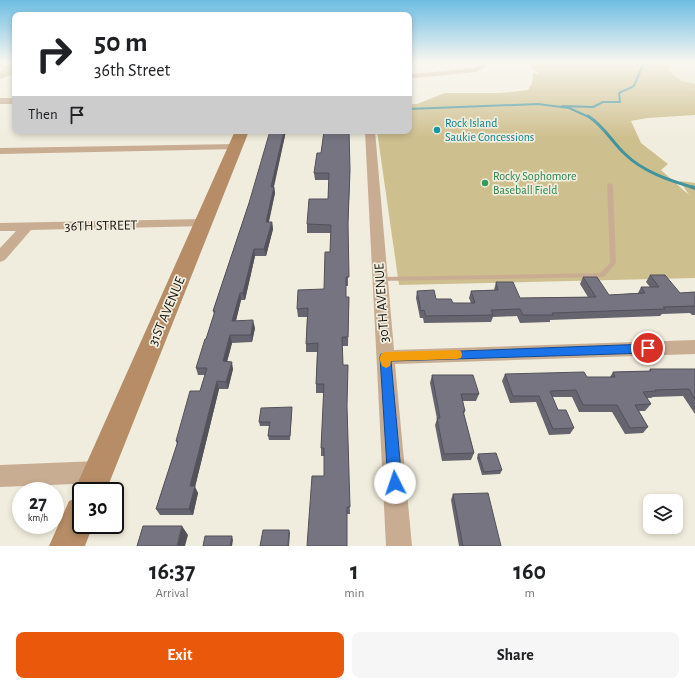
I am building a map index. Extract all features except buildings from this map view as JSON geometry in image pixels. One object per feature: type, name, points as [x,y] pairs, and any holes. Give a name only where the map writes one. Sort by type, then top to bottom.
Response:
[{"type":"street","points":[[0,101],[12,101]]},
{"type":"street","name":"30TH AVENUE","points":[[370,134],[385,357],[400,546]]},
{"type":"street","points":[[0,151],[238,139]]},
{"type":"street","name":"31ST AVENUE","points":[[94,482],[238,139]]},
{"type":"street","name":"36TH STREET","points":[[0,227],[202,223]]},
{"type":"street","points":[[0,257],[27,227]]},
{"type":"street","points":[[385,357],[695,347]]},
{"type":"street","points":[[0,476],[94,482]]},
{"type":"street","points":[[67,546],[72,534]]},
{"type":"lane","points":[[380,279],[602,275],[613,263],[610,185]]},
{"type":"shaded area","points":[[529,87],[695,87],[695,115],[647,118],[631,121],[641,143],[668,164],[661,170],[689,195],[680,181],[695,183],[695,278],[399,285],[377,134],[412,134],[412,104],[417,104],[445,93],[500,93],[528,90]]},
{"type":"waterway","points":[[562,106],[593,107],[603,102],[620,102],[619,93],[631,87]]},
{"type":"waterway","points":[[412,109],[538,104],[569,108],[589,117]]},
{"type":"waterway","points":[[588,116],[599,124],[620,149],[640,166],[667,179],[695,188],[692,187]]},
{"type":"slow traffic","points":[[386,363],[385,357],[457,355]]},
{"type":"place","name":"Rock Island Saukie Concessions","points":[[437,130]]},
{"type":"place","name":"Rocky Sophomore Baseball Field","points":[[485,183]]},
{"type":"route","points":[[395,483],[385,357],[648,348]]}]
